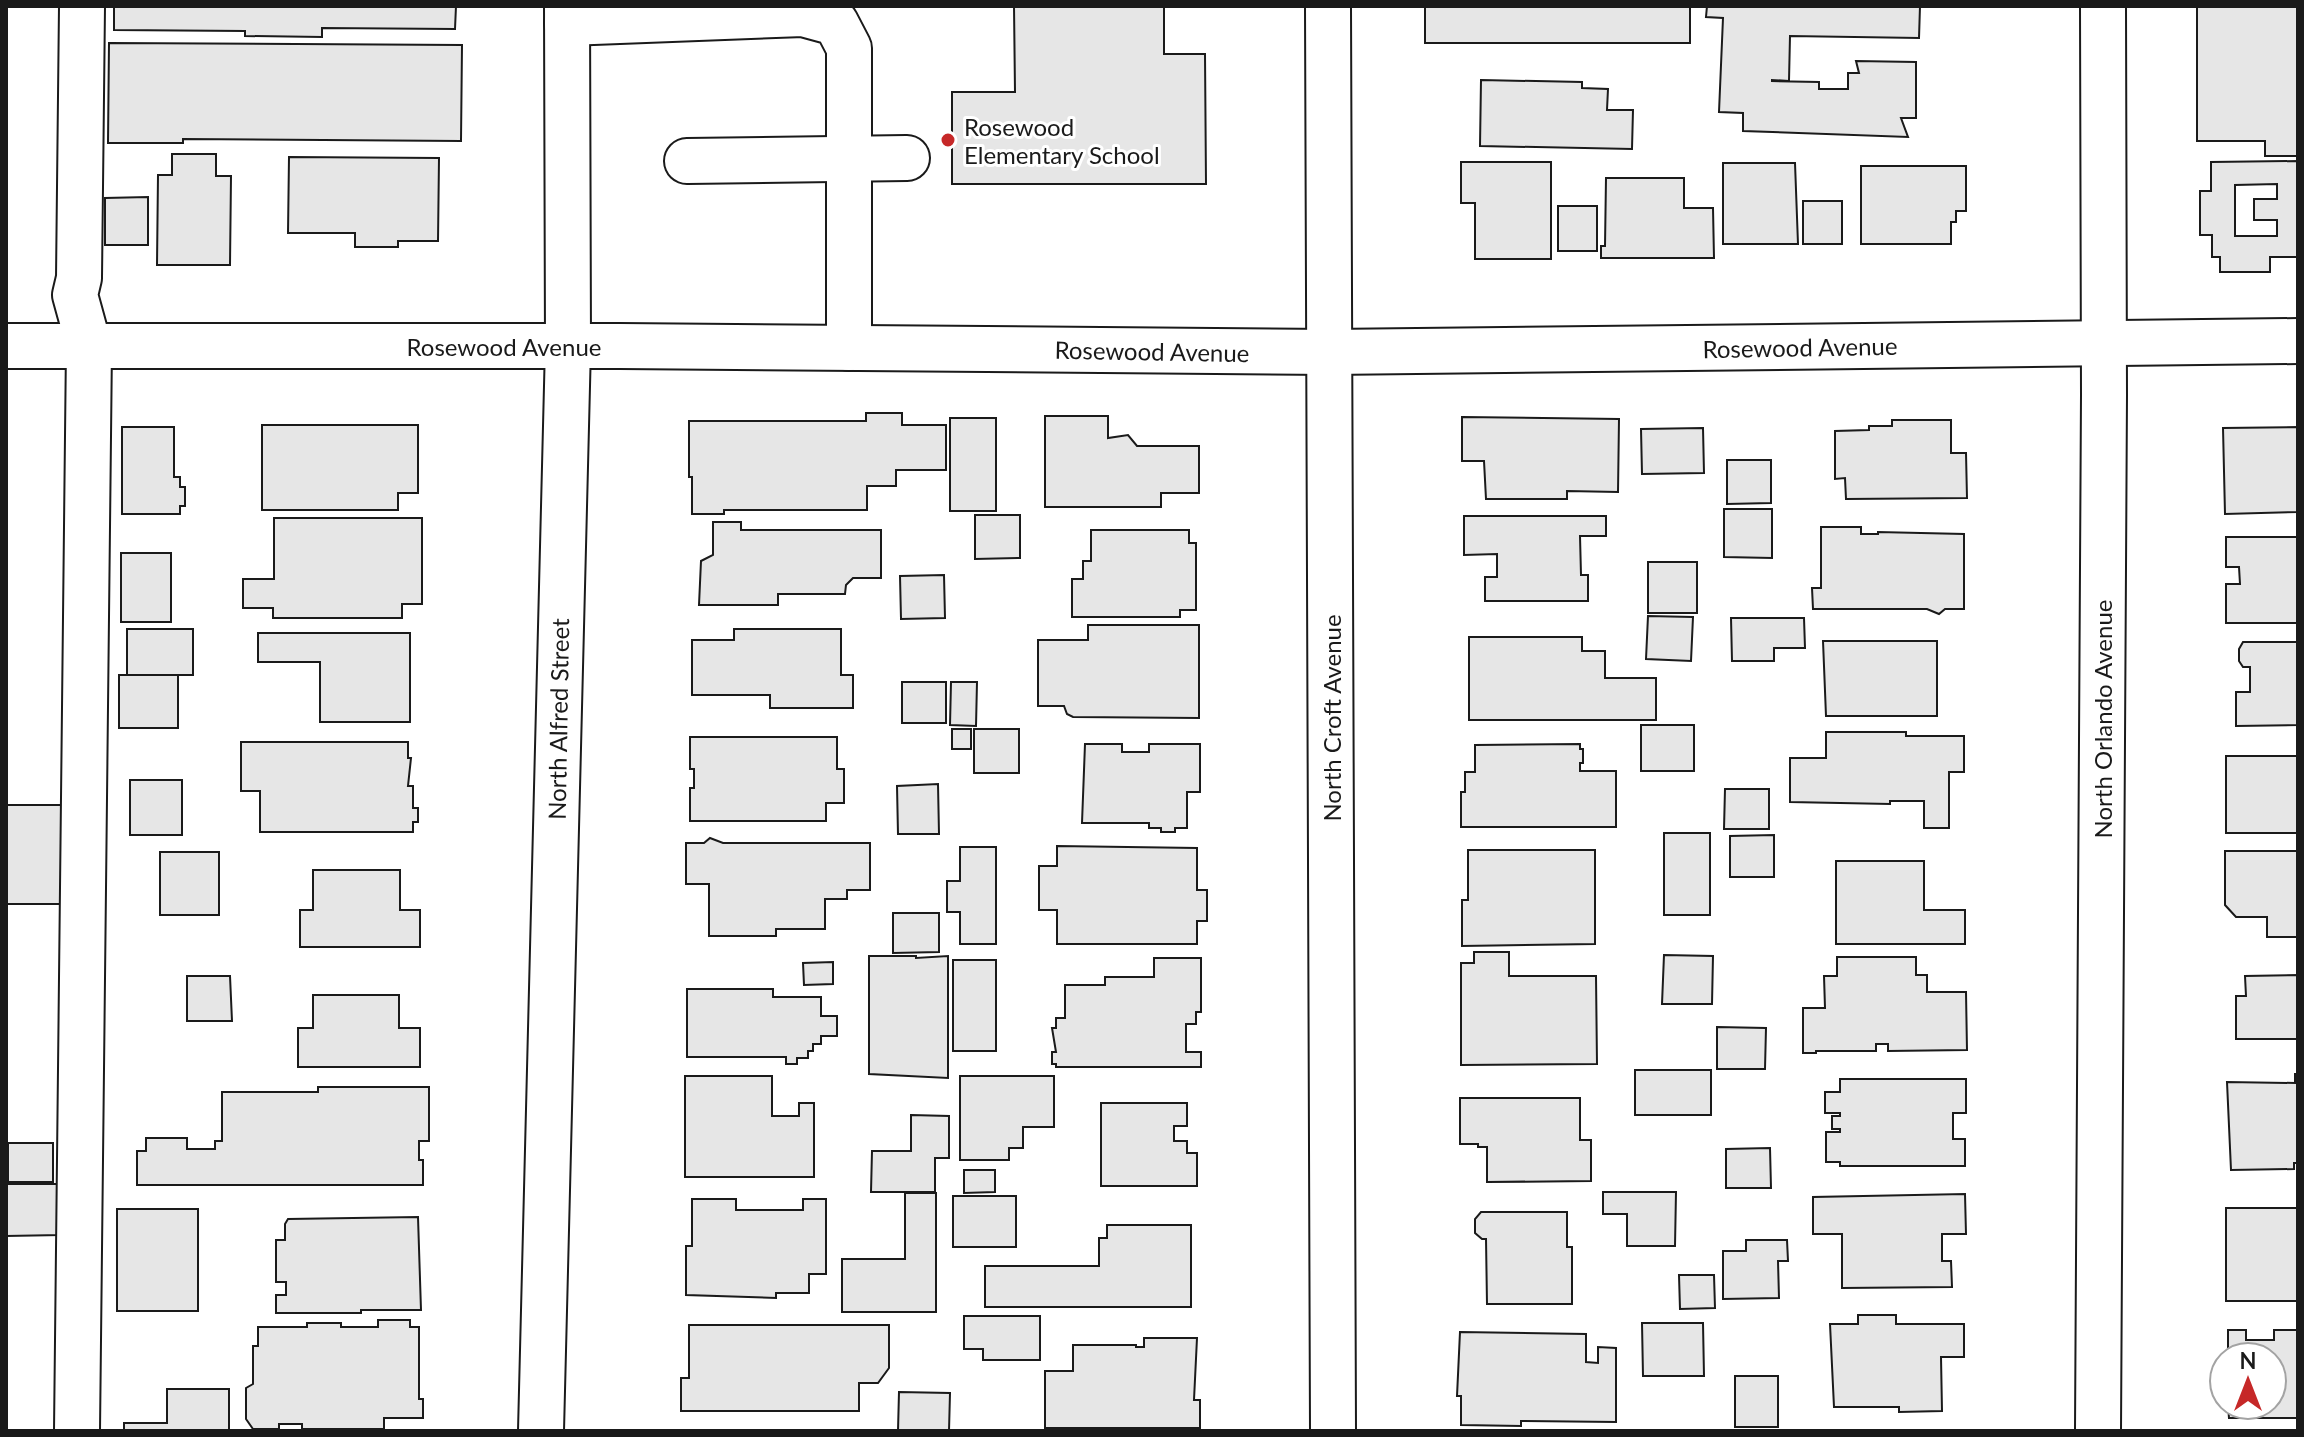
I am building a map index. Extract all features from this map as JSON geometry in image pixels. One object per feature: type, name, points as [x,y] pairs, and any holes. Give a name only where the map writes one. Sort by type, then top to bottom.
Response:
[{"type":"street","points":[[77,1431],[89,346],[75,295],[79,278],[82,6]]},
{"type":"street","name":"North Croft Avenue","points":[[1328,6],[1333,1431]]},
{"type":"street","name":"North Orlando Avenue","points":[[2098,1431],[2103,6]]},
{"type":"street","points":[[567,14],[803,14],[836,23],[849,48],[849,348]]},
{"type":"street","name":"North Alfred Street","points":[[541,1431],[568,346],[567,14]]},
{"type":"street","points":[[687,161],[907,158]]},
{"type":"street","name":"Rosewood Avenue","points":[[6,346],[568,346],[1330,352],[2298,341]]},
{"type":"building","points":[[114,6],[456,6],[455,29],[322,28],[322,37],[245,36],[245,31],[114,30]]},
{"type":"building","points":[[1014,6],[1164,6],[1164,54],[1205,54],[1206,184],[952,184],[952,92],[1015,92]]},
{"type":"building","points":[[1425,6],[1690,6],[1690,43],[1425,43]]},
{"type":"building","points":[[1707,6],[1920,6],[1919,38],[1790,36],[1789,81],[1772,80],[1772,81],[1819,82],[1819,89],[1848,89],[1848,73],[1859,73],[1856,61],[1916,62],[1916,118],[1901,118],[1908,137],[1743,131],[1743,113],[1719,112],[1723,18],[1706,17]]},
{"type":"building","points":[[2197,6],[2298,6],[2298,156],[2265,156],[2265,141],[2197,141]]},
{"type":"building","points":[[109,43],[462,45],[461,141],[183,139],[183,143],[108,143]]},
{"type":"building","points":[[1481,80],[1582,82],[1582,88],[1608,89],[1607,110],[1633,110],[1632,149],[1480,146]]},
{"type":"building","points":[[172,154],[216,154],[216,176],[231,176],[230,265],[157,265],[158,175],[172,175]]},
{"type":"building","points":[[289,157],[439,158],[438,241],[398,241],[398,247],[355,247],[355,233],[288,233]]},
{"type":"building","points":[[2298,161],[2298,257],[2270,257],[2270,272],[2220,272],[2220,257],[2212,257],[2212,235],[2200,235],[2200,191],[2211,191],[2211,162]],"holes":[[[2277,184],[2277,199],[2254,199],[2254,220],[2277,220],[2277,236],[2235,236],[2235,185]]]},
{"type":"building","points":[[1461,162],[1551,162],[1551,259],[1475,259],[1475,203],[1461,203]]},
{"type":"building","points":[[1723,163],[1795,163],[1798,244],[1723,244]]},
{"type":"building","points":[[1861,166],[1966,166],[1966,211],[1956,211],[1956,222],[1951,222],[1951,244],[1861,244]]},
{"type":"building","points":[[1606,178],[1684,178],[1684,208],[1713,208],[1714,258],[1601,258],[1601,246],[1605,246]]},
{"type":"building","points":[[148,197],[148,245],[105,245],[105,198]]},
{"type":"building","points":[[1803,201],[1842,201],[1842,244],[1803,244]]},
{"type":"building","points":[[1558,206],[1597,206],[1597,251],[1558,251]]},
{"type":"building","points":[[866,413],[902,413],[902,425],[946,425],[946,470],[896,470],[896,486],[867,486],[867,510],[724,510],[724,514],[692,514],[689,421],[866,421]]},
{"type":"building","points":[[1045,416],[1108,416],[1108,438],[1128,435],[1137,446],[1199,446],[1199,493],[1161,493],[1161,507],[1045,507]]},
{"type":"building","points":[[1462,417],[1619,419],[1618,492],[1567,491],[1567,499],[1486,499],[1484,461],[1462,461]]},
{"type":"building","points":[[950,418],[996,418],[996,511],[950,511]]},
{"type":"building","points":[[1892,420],[1951,420],[1951,453],[1966,453],[1967,498],[1846,499],[1845,478],[1835,479],[1835,431],[1892,426]]},
{"type":"building","points":[[262,425],[418,425],[418,493],[398,493],[398,510],[262,510]]},
{"type":"building","points":[[122,427],[174,427],[174,477],[180,477],[180,487],[185,487],[185,506],[180,506],[180,514],[122,514]]},
{"type":"building","points":[[2298,427],[2298,512],[2225,514],[2223,428]]},
{"type":"building","points":[[1703,428],[1704,473],[1642,474],[1641,429]]},
{"type":"building","points":[[1727,460],[1771,460],[1771,503],[1727,504]]},
{"type":"building","points":[[1724,509],[1772,509],[1772,558],[1724,557]]},
{"type":"building","points":[[975,515],[1020,515],[1020,558],[975,559]]},
{"type":"building","points":[[1464,516],[1606,516],[1606,536],[1580,536],[1581,575],[1588,575],[1588,601],[1485,601],[1485,577],[1497,577],[1497,554],[1464,555]]},
{"type":"building","points":[[274,518],[422,518],[422,604],[402,604],[402,618],[273,618],[273,608],[243,608],[243,579],[274,579]]},
{"type":"building","points":[[713,522],[741,522],[741,530],[881,530],[881,578],[853,578],[846,585],[845,594],[778,594],[778,605],[699,605],[701,561],[713,555]]},
{"type":"building","points":[[1821,527],[1861,527],[1861,534],[1964,534],[1964,609],[1945,609],[1939,614],[1927,609],[1813,609],[1812,588],[1821,588]]},
{"type":"building","points":[[1091,530],[1189,530],[1189,543],[1196,543],[1196,610],[1180,610],[1180,617],[1072,617],[1072,579],[1083,579],[1083,561],[1091,561]]},
{"type":"building","points":[[2226,537],[2298,537],[2298,623],[2226,623],[2226,584],[2240,584],[2239,567],[2226,567]]},
{"type":"building","points":[[121,553],[171,553],[171,622],[121,622]]},
{"type":"building","points":[[1648,562],[1697,562],[1697,613],[1648,613]]},
{"type":"building","points":[[944,575],[945,618],[901,619],[900,576]]},
{"type":"building","points":[[1648,616],[1693,617],[1691,661],[1646,659]]},
{"type":"building","points":[[1731,618],[1804,618],[1805,648],[1774,648],[1774,661],[1732,661]]},
{"type":"building","points":[[1088,625],[1199,625],[1199,718],[1073,717],[1067,714],[1064,706],[1038,706],[1038,640],[1088,640]]},
{"type":"building","points":[[127,629],[193,629],[193,675],[127,675]]},
{"type":"building","points":[[734,629],[841,629],[841,675],[853,675],[853,708],[770,708],[770,695],[692,695],[692,640],[734,640]]},
{"type":"building","points":[[258,633],[410,633],[410,722],[320,722],[320,662],[258,662]]},
{"type":"building","points":[[1469,637],[1582,637],[1582,651],[1605,651],[1605,678],[1656,678],[1656,720],[1469,720]]},
{"type":"building","points":[[1823,641],[1937,641],[1937,716],[1826,716]]},
{"type":"building","points":[[2243,642],[2298,642],[2298,725],[2236,726],[2236,692],[2250,692],[2250,667],[2243,667],[2239,661],[2239,649]]},
{"type":"building","points":[[119,675],[178,675],[178,728],[119,728]]},
{"type":"building","points":[[902,682],[946,682],[946,723],[902,723]]},
{"type":"building","points":[[951,682],[977,682],[976,726],[950,725]]},
{"type":"building","points":[[1641,725],[1694,725],[1694,771],[1641,771]]},
{"type":"building","points":[[952,729],[971,729],[971,749],[952,749]]},
{"type":"building","points":[[974,729],[1019,729],[1019,773],[974,773]]},
{"type":"building","points":[[1826,732],[1964,736],[1964,772],[1949,772],[1949,828],[1924,828],[1924,801],[1890,801],[1890,804],[1790,802],[1790,758],[1826,758]]},
{"type":"building","points":[[690,737],[837,737],[837,769],[844,769],[844,803],[826,803],[826,821],[690,821],[690,788],[694,788],[694,769],[690,769]]},
{"type":"building","points":[[241,742],[408,742],[408,758],[411,758],[408,786],[413,786],[413,808],[418,808],[418,822],[413,822],[413,832],[260,832],[260,791],[241,791]]},
{"type":"building","points":[[1085,744],[1122,744],[1122,752],[1149,752],[1149,744],[1200,744],[1200,792],[1187,792],[1187,828],[1161,832],[1161,828],[1149,828],[1149,823],[1082,823]]},
{"type":"building","points":[[1580,744],[1583,763],[1580,763],[1580,771],[1616,771],[1616,827],[1461,827],[1461,792],[1465,792],[1465,772],[1475,772],[1475,745]]},
{"type":"building","points":[[2226,756],[2298,756],[2298,833],[2226,833]]},
{"type":"building","points":[[130,780],[182,780],[182,835],[130,835]]},
{"type":"building","points":[[938,784],[939,834],[898,834],[897,786]]},
{"type":"building","points":[[1725,789],[1769,789],[1769,829],[1724,829]]},
{"type":"building","points":[[6,805],[64,805],[64,904],[6,904]]},
{"type":"building","points":[[1664,833],[1710,833],[1710,915],[1664,915]]},
{"type":"building","points":[[1774,835],[1774,877],[1730,877],[1730,836]]},
{"type":"building","points":[[710,838],[723,843],[870,843],[870,890],[847,890],[847,899],[825,899],[825,929],[776,929],[776,936],[709,936],[709,884],[686,884],[686,843],[704,843]]},
{"type":"building","points":[[1057,846],[1197,848],[1197,890],[1207,890],[1207,921],[1197,921],[1197,944],[1057,944],[1057,910],[1039,910],[1039,866],[1057,866]]},
{"type":"building","points":[[960,847],[996,847],[996,944],[960,944],[960,912],[947,912],[947,881],[960,881]]},
{"type":"building","points":[[1468,850],[1595,850],[1595,944],[1462,946],[1462,900],[1468,900]]},
{"type":"building","points":[[2225,851],[2297,851],[2298,937],[2267,937],[2267,917],[2236,917],[2225,905]]},
{"type":"building","points":[[160,852],[219,852],[219,915],[160,915]]},
{"type":"building","points":[[1836,861],[1924,861],[1924,910],[1965,910],[1965,944],[1836,944]]},
{"type":"building","points":[[313,870],[400,870],[400,910],[420,910],[420,947],[300,947],[300,910],[313,910]]},
{"type":"building","points":[[893,913],[939,913],[939,952],[893,953]]},
{"type":"building","points":[[1474,952],[1509,952],[1509,976],[1596,976],[1597,1064],[1461,1065],[1461,963],[1474,963]]},
{"type":"building","points":[[1664,955],[1713,956],[1712,1004],[1662,1004]]},
{"type":"building","points":[[869,956],[948,956],[948,1078],[869,1074]]},
{"type":"building","points":[[1837,957],[1916,957],[1916,975],[1927,975],[1927,992],[1966,992],[1967,1050],[1888,1051],[1888,1044],[1876,1044],[1876,1051],[1803,1053],[1803,1008],[1825,1008],[1824,976],[1837,976]]},
{"type":"building","points":[[1154,958],[1201,958],[1201,1012],[1196,1012],[1196,1024],[1186,1024],[1186,1052],[1201,1052],[1201,1067],[1056,1067],[1052,1064],[1052,1052],[1056,1052],[1052,1028],[1056,1028],[1056,1018],[1065,1018],[1065,985],[1105,985],[1105,977],[1154,977]]},
{"type":"building","points":[[953,960],[996,960],[996,1051],[953,1051]]},
{"type":"building","points":[[833,962],[833,984],[804,985],[803,963]]},
{"type":"building","points":[[2298,975],[2298,1039],[2236,1039],[2236,996],[2246,996],[2245,976]]},
{"type":"building","points":[[187,976],[230,976],[232,1021],[187,1021]]},
{"type":"building","points":[[687,989],[773,989],[773,997],[821,997],[821,1016],[837,1016],[837,1036],[821,1036],[821,1044],[813,1044],[808,1058],[797,1058],[797,1064],[786,1064],[786,1057],[687,1057]]},
{"type":"building","points":[[313,995],[399,995],[399,1028],[420,1028],[420,1067],[298,1067],[298,1028],[313,1028]]},
{"type":"building","points":[[1717,1027],[1766,1028],[1765,1069],[1717,1069]]},
{"type":"building","points":[[1635,1070],[1711,1070],[1711,1115],[1635,1115]]},
{"type":"building","points":[[2295,1074],[2298,1074],[2298,1163],[2294,1163],[2294,1169],[2231,1170],[2227,1082],[2295,1083]]},
{"type":"building","points":[[685,1076],[772,1076],[772,1116],[799,1116],[799,1103],[814,1103],[814,1177],[685,1177]]},
{"type":"building","points":[[960,1076],[1054,1076],[1054,1127],[1023,1127],[1023,1148],[1009,1148],[1009,1160],[960,1160]]},
{"type":"building","points":[[1840,1079],[1966,1079],[1966,1113],[1953,1113],[1953,1139],[1965,1139],[1965,1166],[1840,1166],[1840,1162],[1826,1162],[1826,1132],[1840,1132],[1840,1129],[1832,1129],[1832,1116],[1840,1116],[1840,1113],[1825,1113],[1825,1092],[1840,1092]]},
{"type":"building","points":[[318,1087],[429,1087],[429,1141],[419,1141],[423,1185],[137,1185],[137,1151],[146,1151],[146,1138],[187,1138],[187,1149],[215,1149],[215,1141],[222,1141],[222,1092],[318,1092]]},
{"type":"building","points":[[1460,1098],[1580,1098],[1580,1140],[1591,1140],[1591,1181],[1487,1182],[1487,1147],[1460,1144]]},
{"type":"building","points":[[1101,1103],[1187,1103],[1187,1126],[1174,1126],[1174,1141],[1187,1141],[1187,1153],[1197,1153],[1197,1186],[1101,1186]]},
{"type":"building","points":[[911,1115],[949,1116],[949,1158],[935,1158],[935,1192],[871,1192],[872,1151],[911,1151]]},
{"type":"building","points":[[8,1143],[53,1143],[53,1182],[8,1182]]},
{"type":"building","points":[[1770,1148],[1771,1188],[1726,1188],[1726,1149]]},
{"type":"building","points":[[964,1170],[995,1170],[995,1192],[964,1193]]},
{"type":"building","points":[[6,1184],[61,1184],[61,1235],[6,1236]]},
{"type":"building","points":[[1603,1192],[1676,1192],[1675,1246],[1627,1246],[1627,1214],[1603,1214]]},
{"type":"building","points":[[905,1193],[936,1193],[936,1312],[842,1312],[842,1259],[905,1259]]},
{"type":"building","points":[[1965,1194],[1966,1234],[1942,1234],[1942,1261],[1951,1261],[1952,1287],[1842,1288],[1842,1234],[1813,1234],[1813,1197]]},
{"type":"building","points":[[953,1196],[1016,1196],[1016,1247],[953,1247]]},
{"type":"building","points":[[692,1199],[736,1199],[736,1210],[803,1210],[803,1199],[826,1199],[826,1274],[809,1274],[809,1293],[776,1293],[776,1298],[686,1295],[686,1246],[692,1246]]},
{"type":"building","points":[[2226,1208],[2298,1208],[2298,1301],[2226,1301]]},
{"type":"building","points":[[117,1209],[198,1209],[198,1311],[117,1311]]},
{"type":"building","points":[[1481,1212],[1567,1212],[1567,1247],[1572,1247],[1572,1304],[1487,1304],[1486,1239],[1475,1233],[1475,1219]]},
{"type":"building","points":[[418,1217],[421,1310],[276,1313],[276,1295],[286,1295],[286,1282],[276,1282],[276,1240],[285,1240],[288,1219]]},
{"type":"building","points":[[1107,1225],[1191,1225],[1191,1307],[985,1307],[985,1266],[1099,1266],[1099,1238],[1107,1238]]},
{"type":"building","points":[[1746,1240],[1787,1240],[1788,1261],[1778,1261],[1779,1298],[1723,1299],[1723,1251],[1746,1251]]},
{"type":"building","points":[[1679,1275],[1714,1275],[1715,1308],[1680,1309]]},
{"type":"building","points":[[1858,1315],[1896,1315],[1896,1324],[1964,1324],[1964,1357],[1941,1357],[1942,1411],[1899,1412],[1899,1407],[1834,1407],[1830,1324],[1858,1324]]},
{"type":"building","points":[[964,1316],[1040,1316],[1040,1360],[983,1360],[983,1349],[964,1349]]},
{"type":"building","points":[[378,1320],[410,1320],[410,1327],[419,1327],[419,1399],[423,1399],[423,1418],[384,1418],[384,1429],[302,1429],[302,1424],[279,1424],[279,1429],[253,1429],[246,1419],[246,1388],[253,1384],[253,1346],[258,1346],[258,1327],[341,1323],[341,1327],[378,1327]]},
{"type":"building","points":[[1642,1323],[1703,1323],[1704,1376],[1643,1376]]},
{"type":"building","points":[[689,1325],[889,1325],[889,1368],[878,1383],[859,1383],[859,1411],[681,1411],[681,1378],[689,1378]]},
{"type":"building","points":[[2228,1330],[2246,1330],[2246,1340],[2274,1340],[2274,1330],[2298,1330],[2298,1418],[2288,1418],[2288,1341],[2228,1341]]},
{"type":"building","points":[[1460,1332],[1586,1334],[1586,1362],[1598,1363],[1598,1347],[1616,1348],[1616,1422],[1521,1421],[1521,1426],[1461,1425],[1461,1396],[1457,1396]]},
{"type":"building","points":[[1144,1338],[1197,1338],[1194,1400],[1200,1400],[1200,1428],[1045,1428],[1045,1371],[1073,1371],[1073,1345],[1144,1347]]},
{"type":"building","points":[[1735,1376],[1778,1376],[1778,1427],[1735,1427]]},
{"type":"building","points":[[167,1389],[229,1389],[229,1431],[124,1431],[124,1423],[167,1423]]},
{"type":"building","points":[[899,1392],[950,1393],[949,1431],[898,1431]]},
{"type":"place","name":"Rosewood Elementary School","points":[[948,140]]}]
